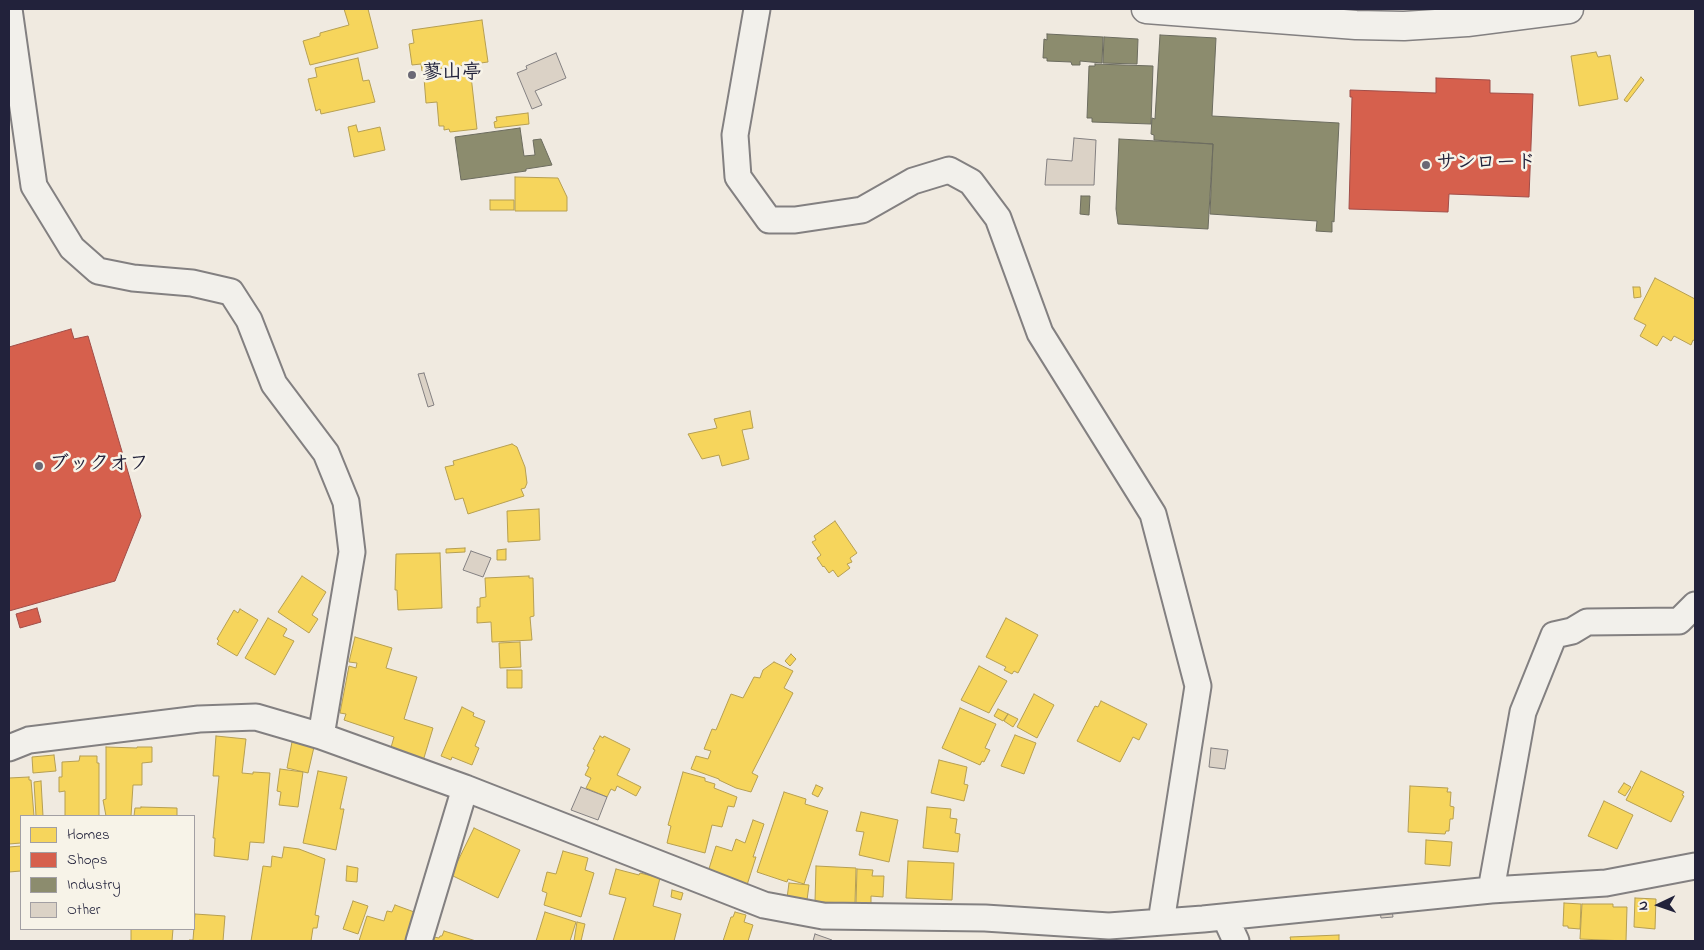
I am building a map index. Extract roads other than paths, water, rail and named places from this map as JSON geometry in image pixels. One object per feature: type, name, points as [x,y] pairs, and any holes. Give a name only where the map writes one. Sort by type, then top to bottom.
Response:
[{"type":"main road","points":[[1146,9],[1346,25],[1404,26],[1468,22],[1569,9]]},
{"type":"street","points":[[9,9],[34,186],[72,248],[98,271],[133,278],[192,283],[231,292],[249,320],[274,384],[326,453],[346,502],[352,552],[321,736]]},
{"type":"street","points":[[758,9],[735,135],[738,177],[769,220],[795,220],[862,210],[913,181],[949,170],[971,182],[998,218],[1040,332],[1153,514],[1198,686],[1161,922]]},
{"type":"street","points":[[1491,890],[1523,712],[1554,636],[1572,631],[1587,622],[1679,621],[1695,605]]},
{"type":"street","points":[[9,748],[28,740],[199,718],[256,717],[321,736],[465,788],[764,905],[823,916],[985,918],[1109,926],[1225,917],[1491,890],[1606,883],[1695,866]]},
{"type":"street","points":[[419,941],[465,788]]},
{"type":"street","points":[[1225,917],[1236,941]]},
{"type":"place","name":"蓼山亭","points":[[412,75]]},
{"type":"place","name":"サンロード","points":[[1426,165]]},
{"type":"place","name":"ブックオフ","points":[[39,466]]}]
